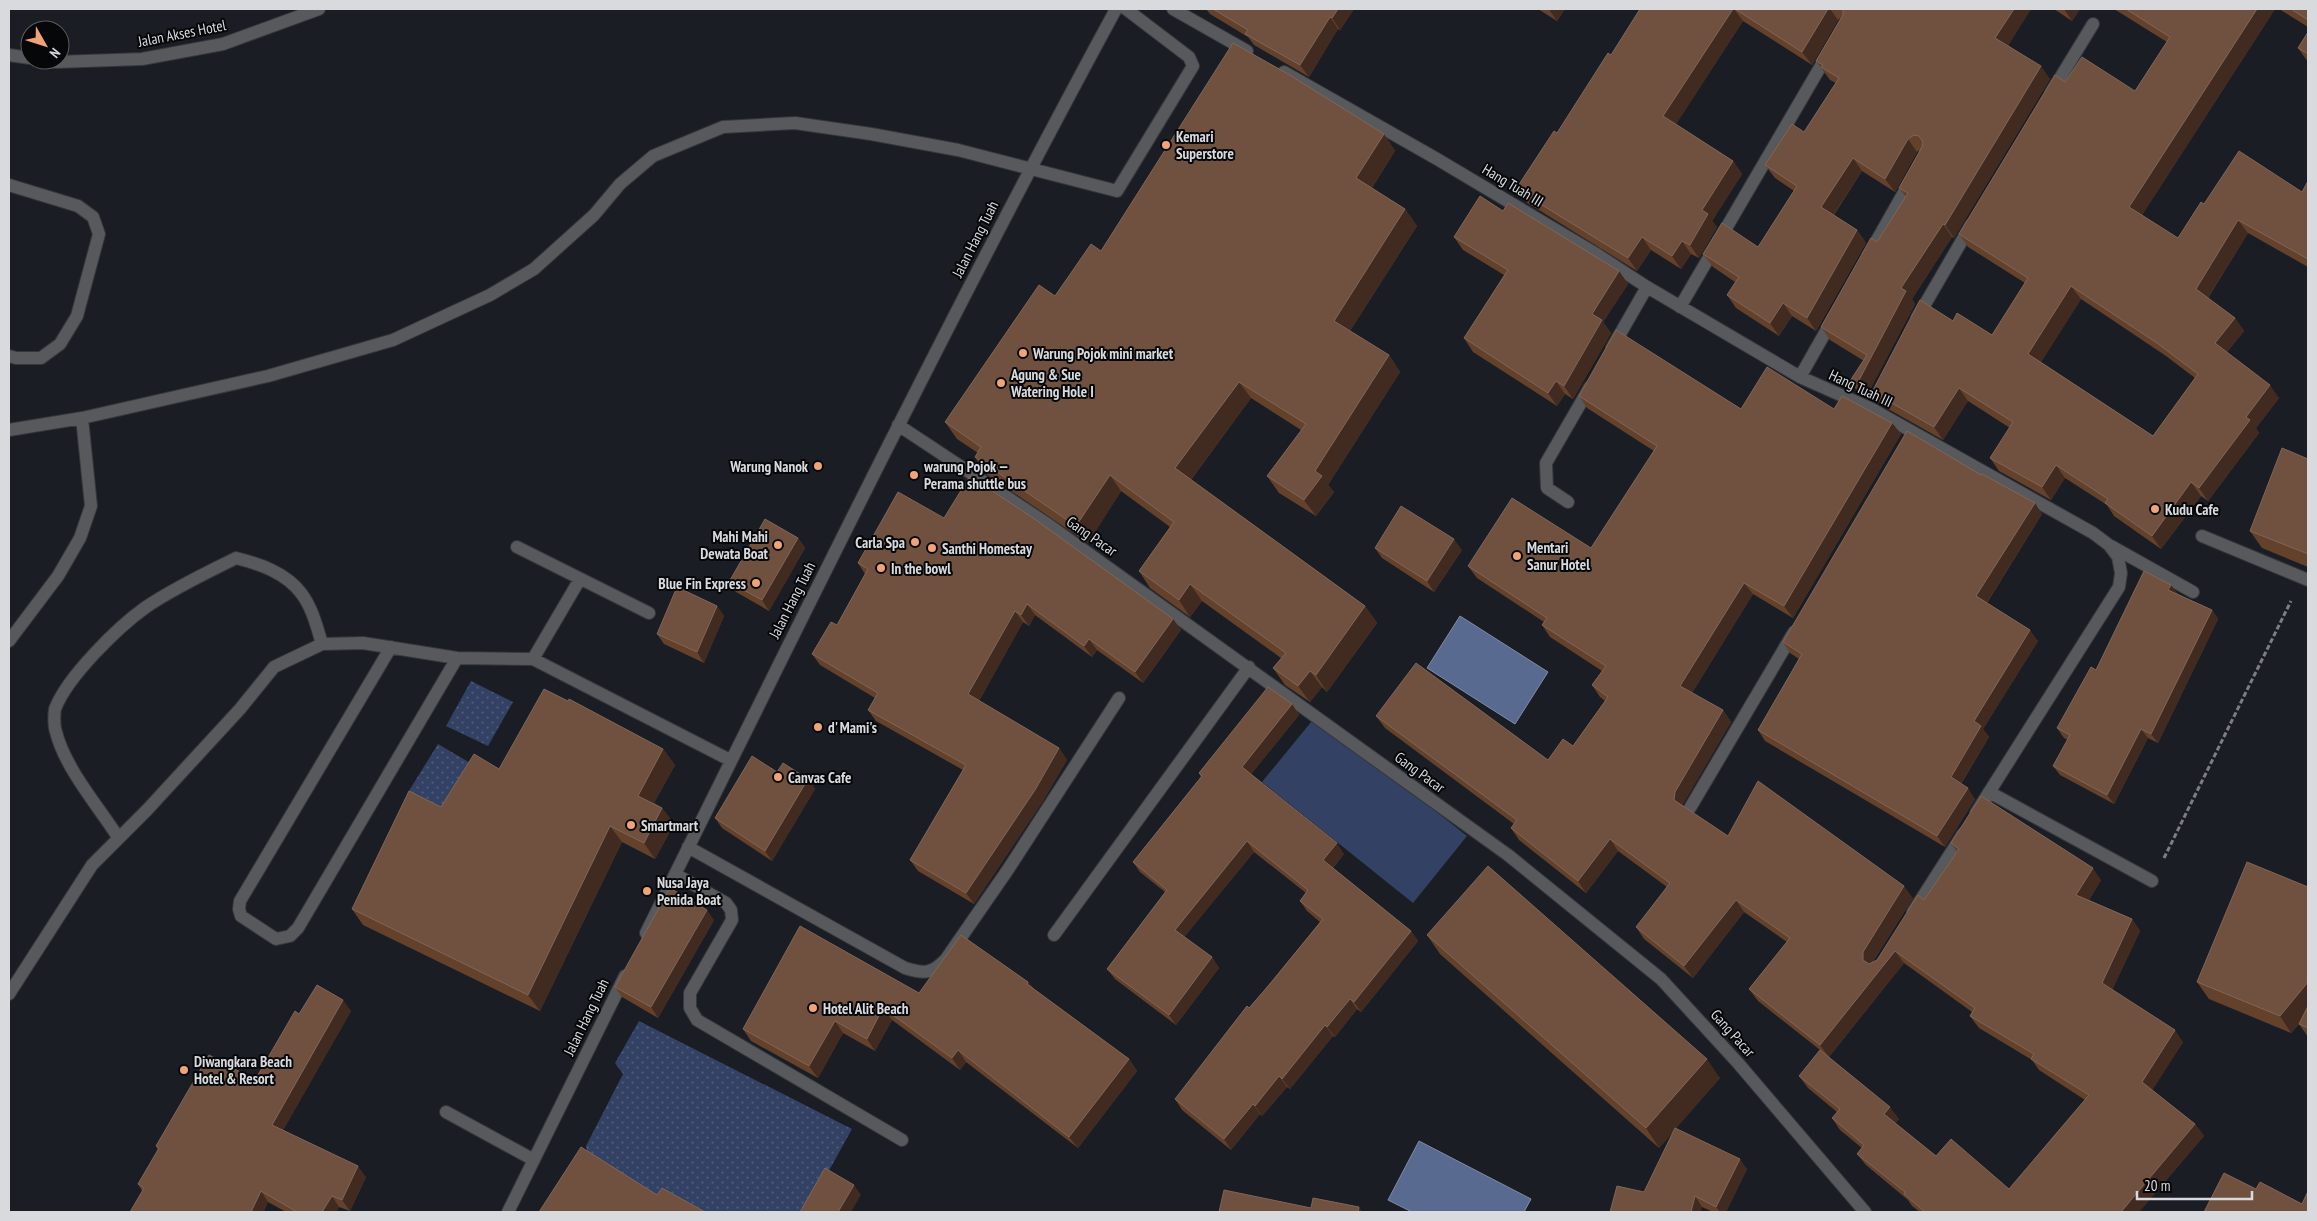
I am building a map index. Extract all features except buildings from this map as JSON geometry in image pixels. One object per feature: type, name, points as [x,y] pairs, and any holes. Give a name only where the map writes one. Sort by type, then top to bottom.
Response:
[{"type":"street","name":"Jalan Akses Hotel","points":[[70,61],[142,58],[214,45],[319,9]]},
{"type":"street","name":"Jalan Hang Tuah","points":[[639,947],[730,760],[898,425],[1030,168],[1116,9]]},
{"type":"street","points":[[9,430],[82,418],[268,376],[393,340],[490,295],[534,269],[594,215],[620,184],[654,156],[723,127],[795,123],[958,150],[1117,191],[1192,66],[1189,57],[1126,9]]},
{"type":"street","points":[[1173,9],[1258,57]]},
{"type":"street","points":[[2042,107],[2092,24]]},
{"type":"street","points":[[1680,307],[1835,41]]},
{"type":"street","name":"Hang Tuah III","points":[[1275,67],[1438,159],[1598,255],[1680,307],[1800,377],[1872,404],[1909,436],[2062,515],[2109,545],[2193,592]]},
{"type":"street","points":[[1862,267],[1920,165]]},
{"type":"street","points":[[9,186],[78,206],[93,217],[99,234],[77,316],[60,344],[42,358],[16,358],[9,356]]},
{"type":"street","points":[[1909,333],[1927,299],[1977,216]]},
{"type":"street","points":[[1604,363],[1647,287]]},
{"type":"street","points":[[1800,377],[1838,309]]},
{"type":"street","points":[[1568,502],[1547,488],[1546,464],[1594,380]]},
{"type":"street","points":[[9,641],[58,576],[80,538],[91,506],[82,418]]},
{"type":"street","name":"Gang Pacar","points":[[898,425],[1049,525],[1508,855],[1661,979],[1744,1070],[1865,1212]]},
{"type":"street","points":[[2202,536],[2308,580]]},
{"type":"street","points":[[1905,926],[2119,587],[2121,573],[2118,557],[2109,545]]},
{"type":"street","points":[[517,547],[649,613]]},
{"type":"street","points":[[118,837],[67,759],[56,732],[55,718],[55,711],[73,679],[109,640],[146,608],[203,574],[236,558],[258,563],[285,578],[302,593],[312,614],[322,644]]},
{"type":"street","points":[[533,660],[580,579]]},
{"type":"street","points":[[1690,808],[1801,620]]},
{"type":"street","points":[[9,994],[92,865],[147,810],[240,709],[274,667],[322,644],[363,643],[457,658],[533,660],[730,760]]},
{"type":"street","points":[[390,647],[240,901],[239,909],[241,916],[276,939],[290,936],[298,928],[457,658]]},
{"type":"street","points":[[1054,936],[1249,667]]},
{"type":"street","points":[[688,847],[905,968],[925,972],[937,969],[946,959],[1007,871],[1119,698]]},
{"type":"street","points":[[1989,792],[2152,881]]},
{"type":"street","points":[[675,874],[726,903],[731,910],[732,920],[690,992],[690,1008],[697,1020],[902,1140]]},
{"type":"street","name":"Jalan Hang Tuah","points":[[508,1212],[630,965]]},
{"type":"street","points":[[446,1112],[534,1160]]},
{"type":"path","points":[[2152,881],[2291,599]]},
{"type":"shaded area","points":[[1460,616],[1548,672],[1515,724],[1427,668]]},
{"type":"shaded area","points":[[471,681],[513,702],[488,746],[446,726]]},
{"type":"shaded area","points":[[1316,716],[1467,836],[1413,903],[1262,782]]},
{"type":"shaded area","points":[[438,744],[477,767],[446,818],[407,794]]},
{"type":"shaded area","points":[[639,1021],[852,1129],[806,1212],[695,1212],[647,1194],[588,1157],[586,1146],[623,1074],[615,1063]]},
{"type":"shaded area","points":[[1419,1141],[1531,1199],[1524,1212],[1412,1212],[1388,1200]]},
{"type":"place","name":"Kemari Superstore","points":[[1166,145]]},
{"type":"place","name":"Warung Pojok mini market","points":[[1023,353]]},
{"type":"place","name":"Agung & Sue Watering Hole I","points":[[1001,383]]},
{"type":"place","name":"Warung Nanok","points":[[818,466]]},
{"type":"place","name":"warung Pojok — Perama shuttle bus","points":[[914,475]]},
{"type":"place","name":"Kudu Cafe","points":[[2155,509]]},
{"type":"place","name":"Carla Spa","points":[[915,542]]},
{"type":"place","name":"Mahi Mahi Dewata Boat","points":[[778,545]]},
{"type":"place","name":"Santhi Homestay","points":[[932,548]]},
{"type":"place","name":"Mentari Sanur Hotel","points":[[1517,556]]},
{"type":"place","name":"In the bowl","points":[[881,568]]},
{"type":"place","name":"Blue Fin Express","points":[[756,583]]},
{"type":"place","name":"d' Mami's","points":[[818,727]]},
{"type":"place","name":"Canvas Cafe","points":[[778,777]]},
{"type":"place","name":"Smartmart","points":[[631,825]]},
{"type":"place","name":"Nusa Jaya Penida Boat","points":[[647,891]]},
{"type":"place","name":"Hotel Alit Beach","points":[[813,1008]]},
{"type":"place","name":"Diwangkara Beach Hotel & Resort","points":[[184,1070]]}]
